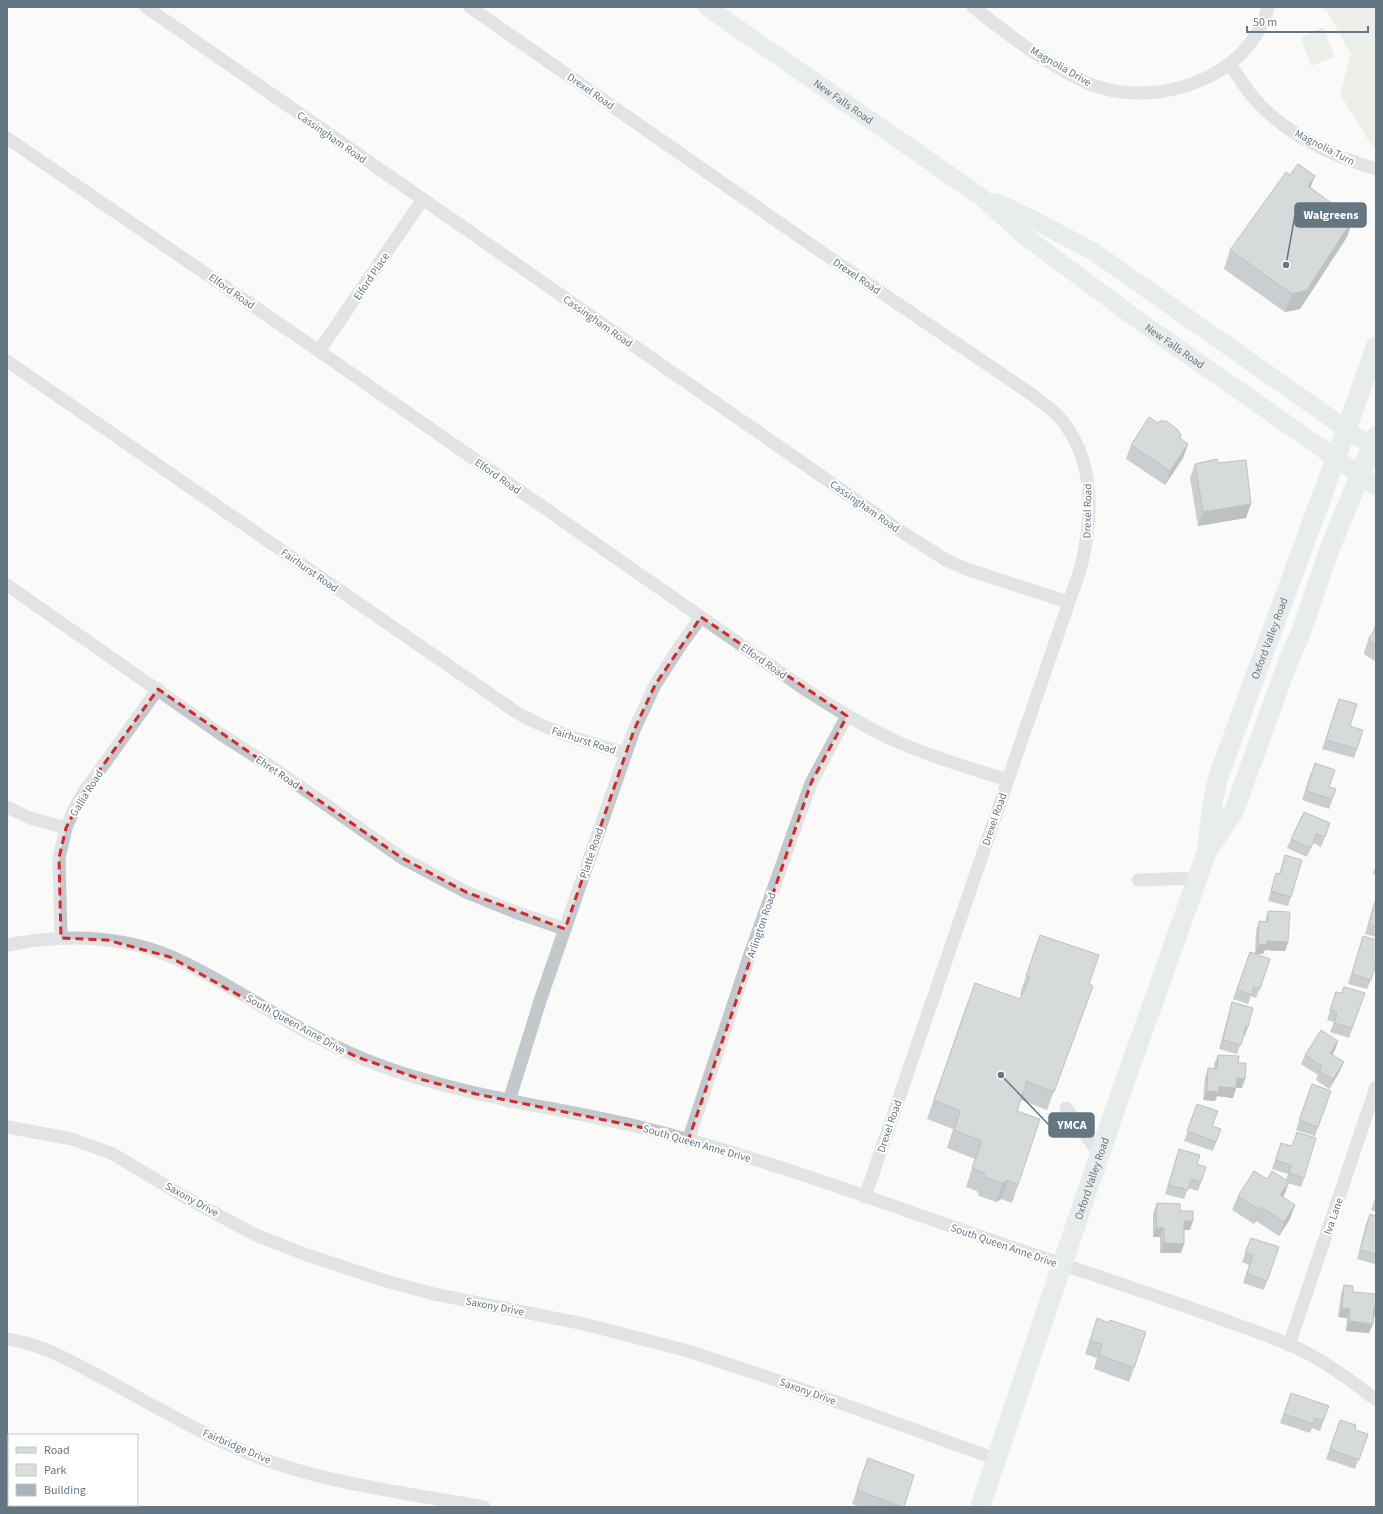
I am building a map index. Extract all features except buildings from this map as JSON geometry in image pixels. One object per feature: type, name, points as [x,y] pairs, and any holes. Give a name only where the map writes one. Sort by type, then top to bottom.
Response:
[{"type":"main road","name":"New Falls Road","points":[[707,7],[980,196],[1026,237],[1142,323],[1376,486]]},
{"type":"main road","name":"New Falls Road","points":[[980,196],[1030,218],[1094,252],[1347,429],[1375,444]]},
{"type":"main road","name":"Oxford Valley Road","points":[[980,1507],[1062,1264],[1207,851],[1213,800],[1218,778],[1287,586],[1337,458],[1376,346]]},
{"type":"main road","name":"Oxford Valley Road","points":[[1207,851],[1234,812],[1289,659],[1300,635],[1330,548],[1360,474],[1375,444]]},
{"type":"street","name":"Cassingham Road","points":[[146,7],[902,532],[946,560],[969,570],[1068,602]]},
{"type":"street","name":"Drexel Road","points":[[470,7],[820,251],[1034,396],[1059,417],[1072,434],[1083,459],[1090,492],[1089,523],[1086,547],[1081,567],[865,1197]]},
{"type":"street","name":"Magnolia Drive","points":[[973,7],[1003,30],[1054,64],[1090,83],[1112,90],[1125,92],[1158,91],[1184,86],[1207,79],[1230,64],[1246,47],[1259,28],[1268,7]]},
{"type":"street","name":"Magnolia Turn","points":[[1230,64],[1253,97],[1275,118],[1302,138],[1333,153],[1376,170]]},
{"type":"street","name":"Elford Road","points":[[7,138],[319,351],[800,686],[847,716],[890,739],[940,758],[1007,780]]},
{"type":"street","name":"Elford Place","points":[[319,351],[423,199]]},
{"type":"street","name":"Fairhurst Road","points":[[7,361],[516,712],[536,724],[566,735],[626,753]]},
{"type":"street","name":"Ehret Road","points":[[7,585],[222,735],[275,768],[402,858],[466,892],[515,912],[565,929]]},
{"type":"street","name":"Platte Road","points":[[509,1101],[541,998],[634,730],[655,685],[680,646],[701,618]]},
{"type":"street","name":"Gallia Road","points":[[61,938],[59,858],[66,828],[86,789],[158,689]]},
{"type":"street","name":"Arlington Road","points":[[688,1141],[811,783],[847,716]]},
{"type":"street","points":[[7,807],[30,818],[66,828]]},
{"type":"street","points":[[1138,880],[1198,878]]},
{"type":"street","name":"South Queen Anne Drive","points":[[7,945],[61,938],[107,940],[141,947],[170,957],[202,972],[305,1032],[356,1056],[420,1079],[509,1101],[644,1128],[788,1170],[1150,1293],[1289,1344],[1314,1356],[1376,1400]]},
{"type":"street","name":"Iva Lane","points":[[1289,1344],[1376,1087]]},
{"type":"street","points":[[1066,1108],[1100,1155]]},
{"type":"street","name":"Saxony Drive","points":[[7,1127],[72,1139],[113,1154],[183,1196],[250,1231],[307,1255],[386,1282],[434,1294],[584,1324],[688,1351],[779,1381],[996,1459]]},
{"type":"street","name":"Fairbridge Drive","points":[[7,1339],[38,1346],[65,1358],[187,1424],[235,1447],[275,1462],[334,1479],[484,1507]]},
{"type":"highlighted area","points":[[701,617],[847,716],[811,783],[688,1141],[644,1128],[476,1094],[420,1079],[357,1057],[305,1032],[170,957],[107,940],[61,938],[59,858],[66,828],[86,789],[158,689],[402,858],[466,892],[565,929],[634,730],[655,685]]},
{"type":"green space","points":[[1322,7],[1376,7],[1376,147],[1372,146],[1340,94],[1351,54],[1328,13]]},
{"type":"green space","points":[[1323,27],[1335,57],[1311,66],[1301,37]]},
{"type":"place","name":"Walgreens","points":[[1286,265]]},
{"type":"place","name":"YMCA","points":[[1001,1075]]}]
